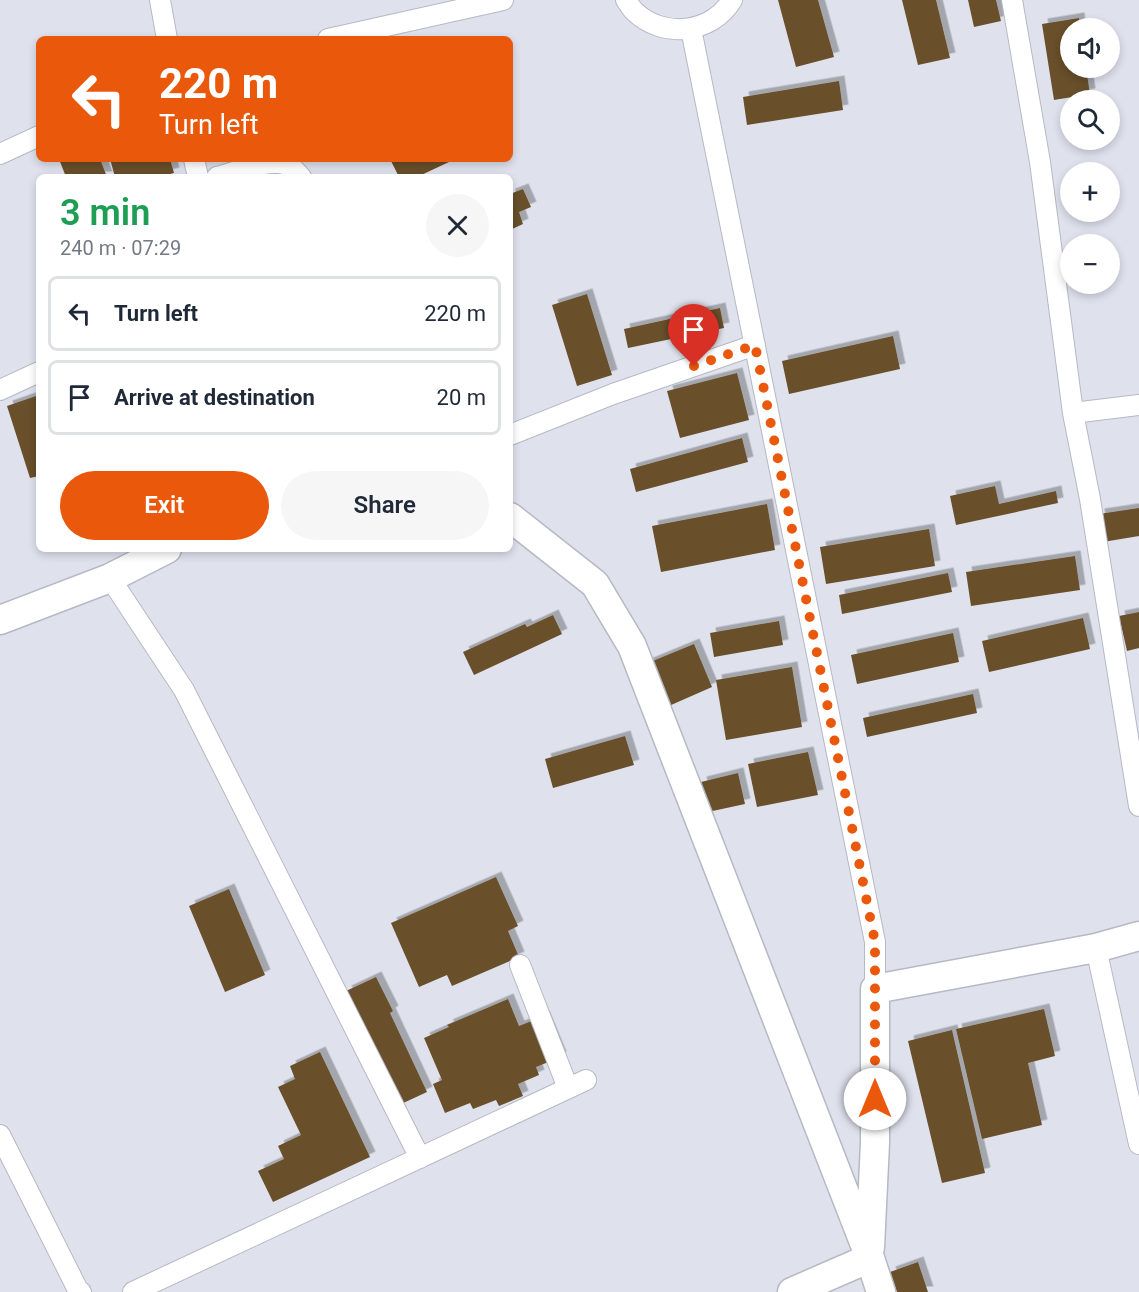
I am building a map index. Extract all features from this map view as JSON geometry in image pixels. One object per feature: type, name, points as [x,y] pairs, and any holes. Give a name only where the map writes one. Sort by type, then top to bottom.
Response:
[{"type":"main road","points":[[513,519],[595,584],[632,646],[870,1258],[881,1292]]},
{"type":"main road","points":[[0,620],[110,578],[161,552]]},
{"type":"main road","points":[[870,1258],[874,1143],[875,989],[1096,948],[1139,936]]},
{"type":"main road","points":[[792,1292],[870,1258]]},
{"type":"street","points":[[160,0],[166,36]]},
{"type":"street","points":[[341,36],[503,0]]},
{"type":"street","points":[[626,0],[634,11],[651,23],[670,29],[691,29],[711,21],[728,8],[732,0]]},
{"type":"street","points":[[1012,0],[1040,162],[1073,413],[1090,499],[1139,807]]},
{"type":"street","points":[[691,29],[875,942],[875,989]]},
{"type":"street","points":[[0,154],[36,137]]},
{"type":"street","points":[[228,174],[269,163],[281,163],[290,166],[299,174]]},
{"type":"street","points":[[513,434],[613,394],[755,345]]},
{"type":"street","points":[[0,390],[36,373]]},
{"type":"street","points":[[1073,413],[1139,405]]},
{"type":"street","points":[[110,578],[184,690],[420,1158]]},
{"type":"street","points":[[1096,948],[1133,1089],[1139,1144]]},
{"type":"street","points":[[133,1292],[577,1084],[520,965]]},
{"type":"street","points":[[0,1135],[81,1292]]},
{"type":"building","points":[[778,0],[818,0],[834,57],[796,67]]},
{"type":"building","points":[[902,0],[936,0],[950,58],[918,65]]},
{"type":"building","points":[[968,0],[996,0],[1001,21],[974,27]]},
{"type":"building","points":[[1060,21],[1060,78],[1088,78],[1089,90],[1060,90],[1060,99],[1054,100],[1042,24]]},
{"type":"building","points":[[839,81],[843,110],[747,125],[743,97]]},
{"type":"building","points":[[60,162],[101,162],[106,174],[65,174]]},
{"type":"building","points":[[111,162],[171,162],[174,173],[170,174],[114,174]]},
{"type":"building","points":[[392,162],[449,162],[423,174],[398,174]]},
{"type":"building","points":[[523,189],[531,207],[519,212],[523,224],[513,229],[513,193]]},
{"type":"building","points":[[587,294],[612,375],[577,386],[552,305]]},
{"type":"building","points":[[720,308],[724,328],[628,348],[624,329]]},
{"type":"building","points":[[893,336],[900,369],[789,394],[782,361]]},
{"type":"building","points":[[737,373],[749,420],[680,438],[667,391]]},
{"type":"building","points":[[36,396],[36,477],[30,478],[7,406]]},
{"type":"building","points":[[742,438],[748,462],[636,492],[630,469]]},
{"type":"building","points":[[995,486],[999,504],[1056,491],[1058,503],[956,525],[950,496]]},
{"type":"building","points":[[767,504],[775,550],[661,572],[652,526]]},
{"type":"building","points":[[1139,508],[1139,536],[1103,542],[1099,514]]},
{"type":"building","points":[[929,529],[935,566],[826,584],[820,547]]},
{"type":"building","points":[[1075,556],[1080,590],[971,606],[966,572]]},
{"type":"building","points":[[948,573],[952,592],[842,614],[839,595]]},
{"type":"building","points":[[1139,612],[1139,648],[1127,651],[1119,616]]},
{"type":"building","points":[[553,615],[562,634],[474,675],[463,652],[525,624],[527,627]]},
{"type":"building","points":[[1083,618],[1090,649],[989,672],[982,641]]},
{"type":"building","points":[[779,621],[783,645],[714,657],[710,633]]},
{"type":"building","points":[[953,633],[959,662],[857,684],[851,655]]},
{"type":"building","points":[[694,644],[712,687],[662,709],[643,665]]},
{"type":"building","points":[[792,667],[802,727],[726,740],[716,680]]},
{"type":"building","points":[[973,694],[977,713],[867,737],[863,718]]},
{"type":"building","points":[[625,736],[634,765],[553,788],[545,759]]},
{"type":"building","points":[[808,752],[818,795],[757,807],[748,764]]},
{"type":"building","points":[[738,773],[745,804],[708,812],[701,782]]},
{"type":"building","points":[[496,877],[518,926],[508,931],[519,957],[452,986],[447,975],[419,987],[391,923]]},
{"type":"building","points":[[229,889],[265,975],[225,992],[189,906]]},
{"type":"building","points":[[376,977],[427,1092],[399,1105],[346,991]]},
{"type":"building","points":[[508,999],[519,1026],[544,1016],[561,1057],[536,1067],[539,1075],[518,1084],[523,1096],[499,1106],[496,1100],[473,1109],[470,1103],[445,1113],[433,1084],[442,1080],[424,1038],[449,1027],[447,1025]]},
{"type":"building","points":[[1044,1009],[1055,1056],[1028,1063],[1042,1125],[982,1139],[956,1029]]},
{"type":"building","points":[[952,1030],[985,1173],[942,1183],[908,1041]]},
{"type":"building","points":[[320,1052],[370,1157],[273,1202],[258,1171],[284,1159],[278,1146],[301,1135],[278,1087],[295,1079],[290,1066]]},
{"type":"building","points":[[918,1262],[928,1292],[897,1292],[890,1272]]},
{"type":"route","points":[[694,366],[755,345],[875,942],[875,1099]]}]
